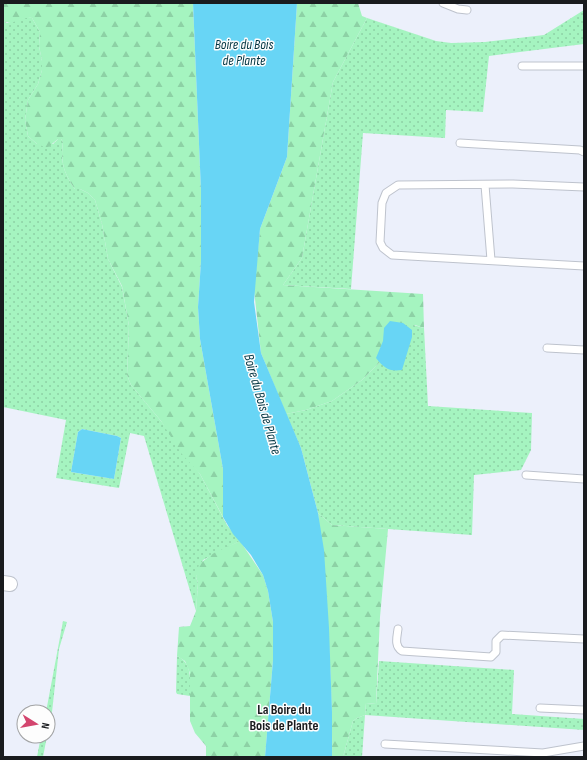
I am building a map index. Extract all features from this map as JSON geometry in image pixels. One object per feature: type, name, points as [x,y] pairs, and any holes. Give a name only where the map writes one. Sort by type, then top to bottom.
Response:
[{"type":"lane","points":[[443,3],[458,9],[467,10]]},
{"type":"lane","points":[[522,66],[584,66]]},
{"type":"lane","points":[[460,143],[580,150],[584,152]]},
{"type":"lane","points":[[584,188],[484,185],[398,185],[386,193],[382,203],[380,242],[383,248],[392,255],[584,266]]},
{"type":"lane","points":[[484,185],[491,260]]},
{"type":"lane","points":[[547,348],[584,350]]},
{"type":"lane","points":[[526,476],[584,479]]},
{"type":"lane","points":[[398,629],[397,644],[398,648],[402,651],[491,657],[494,656],[496,641],[502,635],[584,639]]},
{"type":"lane","points":[[540,708],[584,710]]},
{"type":"lane","points":[[385,744],[543,753],[584,746]]},
{"type":"green space","points":[[3,3],[193,3],[201,191],[201,261],[198,307],[200,339],[223,469],[223,517],[200,474],[181,453],[161,421],[131,385],[127,375],[129,326],[122,286],[108,259],[102,224],[95,200],[88,193],[80,189],[75,189],[68,178],[64,167],[62,155],[63,142],[61,139],[58,139],[47,148],[37,144],[28,136],[25,120],[28,100],[38,84],[42,70],[39,46],[40,32],[32,18],[24,18],[14,22],[3,21]]},
{"type":"green space","points":[[297,3],[358,3],[362,16],[367,18],[333,82],[302,258],[283,285],[423,294],[424,328],[415,325],[405,325],[387,355],[362,380],[332,401],[306,410],[286,414],[261,353],[254,290],[260,229],[287,157]]},
{"type":"green space","points":[[584,10],[584,44],[489,56],[483,112],[446,110],[445,138],[363,133],[351,289],[283,285],[302,258],[333,82],[367,18],[436,41],[451,43],[485,42],[544,35]]},
{"type":"green space","points":[[27,17],[32,18],[40,32],[39,46],[42,70],[38,84],[28,100],[25,120],[28,136],[37,144],[53,144],[58,139],[61,139],[63,142],[62,155],[64,167],[68,178],[75,189],[80,189],[88,193],[95,200],[102,224],[108,259],[122,287],[129,326],[127,375],[131,385],[161,421],[200,474],[227,525],[240,541],[203,560],[196,577],[198,583],[196,611],[144,436],[130,433],[119,488],[56,478],[66,420],[3,407],[3,21],[7,23]],"holes":[[[82,429],[121,438],[114,479],[71,472],[78,432]]]},
{"type":"green space","points":[[410,324],[424,328],[428,406],[532,413],[531,450],[521,470],[474,475],[472,535],[332,525],[318,513],[301,448],[286,414],[306,410],[332,401],[362,380],[387,355],[405,325]]},
{"type":"green space","points":[[318,513],[332,525],[388,529],[380,617],[376,704],[366,703],[365,715],[353,721],[343,757],[332,757],[328,635]]},
{"type":"green space","points":[[240,541],[263,575],[268,591],[273,622],[273,660],[265,757],[206,757],[206,746],[195,733],[190,721],[190,673],[185,661],[177,656],[179,627],[190,626],[196,611],[198,583],[196,577],[199,564],[214,553]]},
{"type":"green space","points":[[63,621],[67,622],[59,649],[53,704],[47,704]]},
{"type":"green space","points":[[177,656],[186,663],[190,673],[190,696],[177,694],[176,692]]},
{"type":"green space","points":[[379,661],[514,670],[512,714],[584,719],[584,730],[365,715],[366,703],[376,704]]},
{"type":"green space","points":[[365,715],[362,757],[343,757],[353,721]]},
{"type":"green space","points":[[39,744],[45,744],[43,757],[37,757]]},
{"type":"water","name":"Boire du Bois de Plante","points":[[193,3],[297,3],[287,157],[260,229],[254,302],[261,353],[301,448],[318,513],[324,550],[329,628],[332,757],[265,757],[273,660],[273,622],[268,591],[263,575],[251,555],[233,534],[223,517],[223,469],[200,339],[198,307],[201,261],[201,191]]},
{"type":"water","points":[[390,321],[403,323],[412,330],[412,337],[402,370],[390,370],[376,358],[383,341],[384,328]]},
{"type":"water","points":[[82,429],[121,438],[114,479],[71,472],[78,432]]},
{"type":"district","name":"La Boire du Bois de Plante","points":[[284,718]]}]
